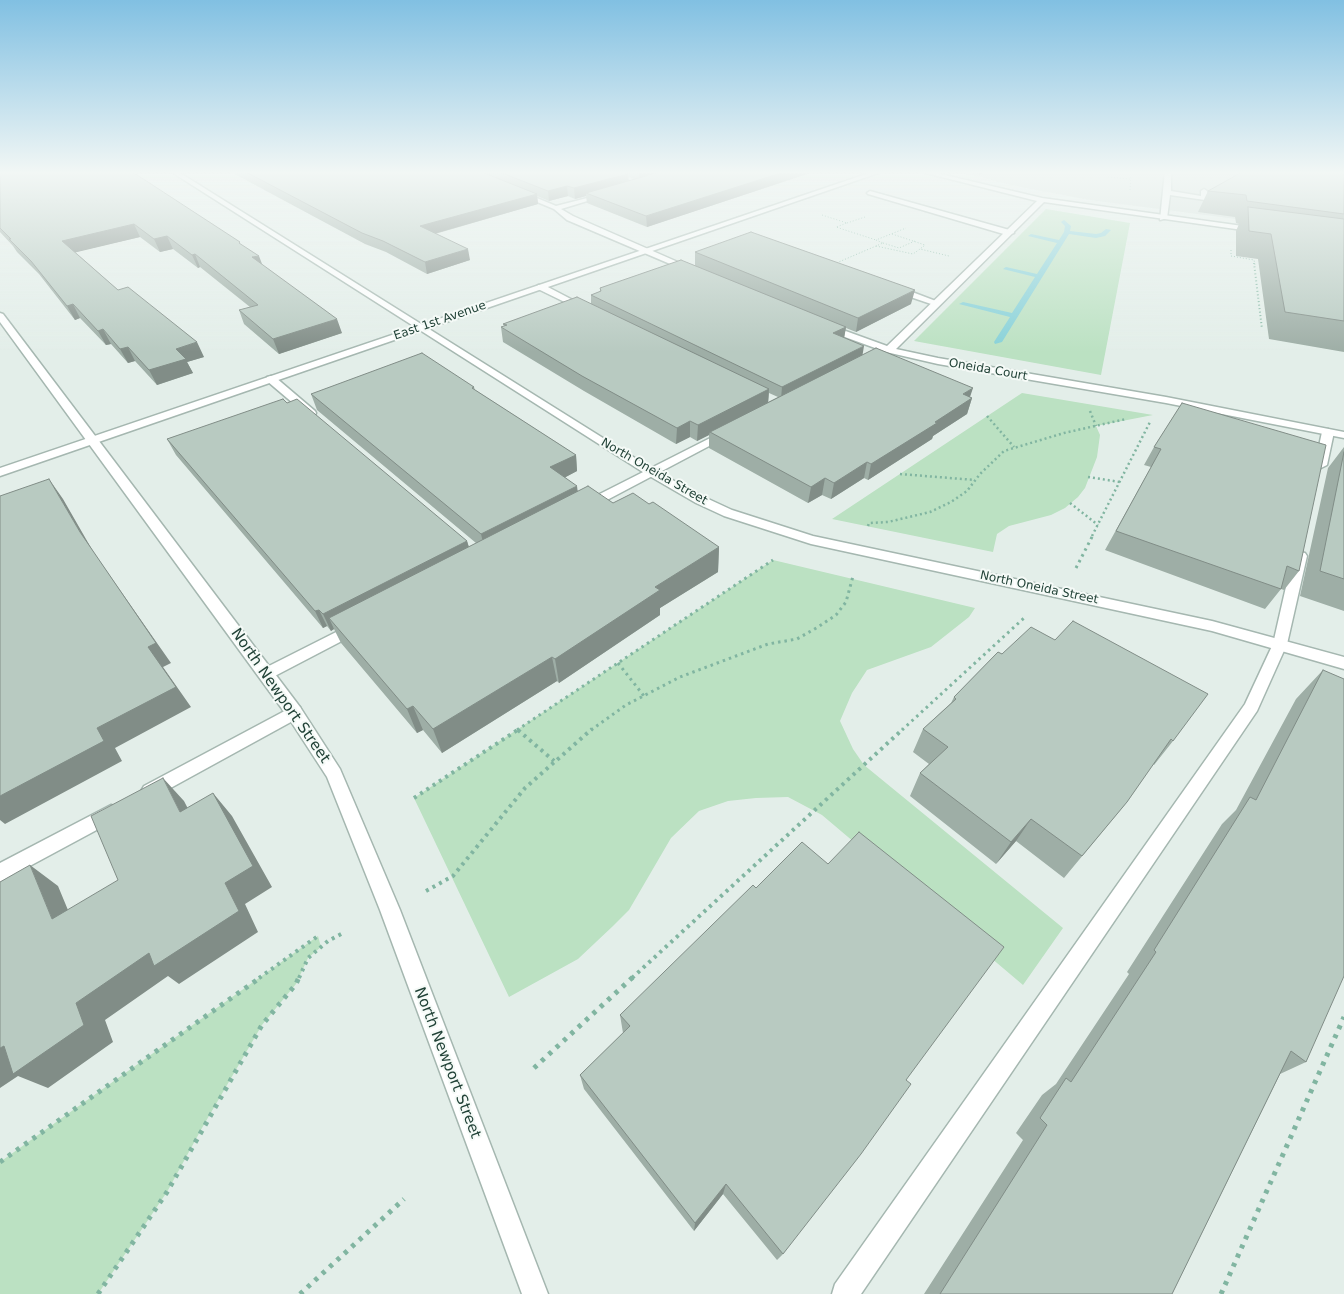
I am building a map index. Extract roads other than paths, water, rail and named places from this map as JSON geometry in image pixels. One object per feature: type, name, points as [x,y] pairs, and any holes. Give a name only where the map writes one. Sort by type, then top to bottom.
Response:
[{"type":"street","name":"North Oneida Street","points":[[269,231],[650,472],[692,496],[728,513],[811,540],[1154,613],[1280,644],[1344,663]]},
{"type":"street","points":[[601,231],[703,274]]},
{"type":"street","name":"East 1st Avenue","points":[[0,472],[704,231]]},
{"type":"street","points":[[876,356],[890,350],[1010,233],[1005,231]]},
{"type":"street","points":[[1263,231],[1268,232]]},
{"type":"street","points":[[884,284],[937,303]]},
{"type":"street","points":[[541,287],[596,314]]},
{"type":"street","name":"North Newport Street","points":[[0,316],[94,440],[294,712],[334,774],[351,811],[535,1294]]},
{"type":"street","name":"Oneida Court","points":[[812,321],[890,350],[947,363],[1158,399],[1344,435]]},
{"type":"street","points":[[271,379],[318,419]]},
{"type":"street","points":[[578,510],[738,427]]},
{"type":"street","points":[[1318,477],[1328,432]]},
{"type":"street","points":[[845,1294],[1251,707],[1280,644],[1303,542]]},
{"type":"street","points":[[266,674],[369,620]]},
{"type":"street","points":[[0,873],[294,712]]},
{"type":"waterway","points":[[1067,232],[1096,236],[1103,235],[1107,231]]},
{"type":"waterway","points":[[1061,242],[1067,232]]},
{"type":"waterway","points":[[1031,236],[1061,242]]},
{"type":"waterway","points":[[998,342],[1061,242]]},
{"type":"waterway","points":[[1006,269],[1039,276]]},
{"type":"waterway","points":[[963,304],[1014,316]]}]
